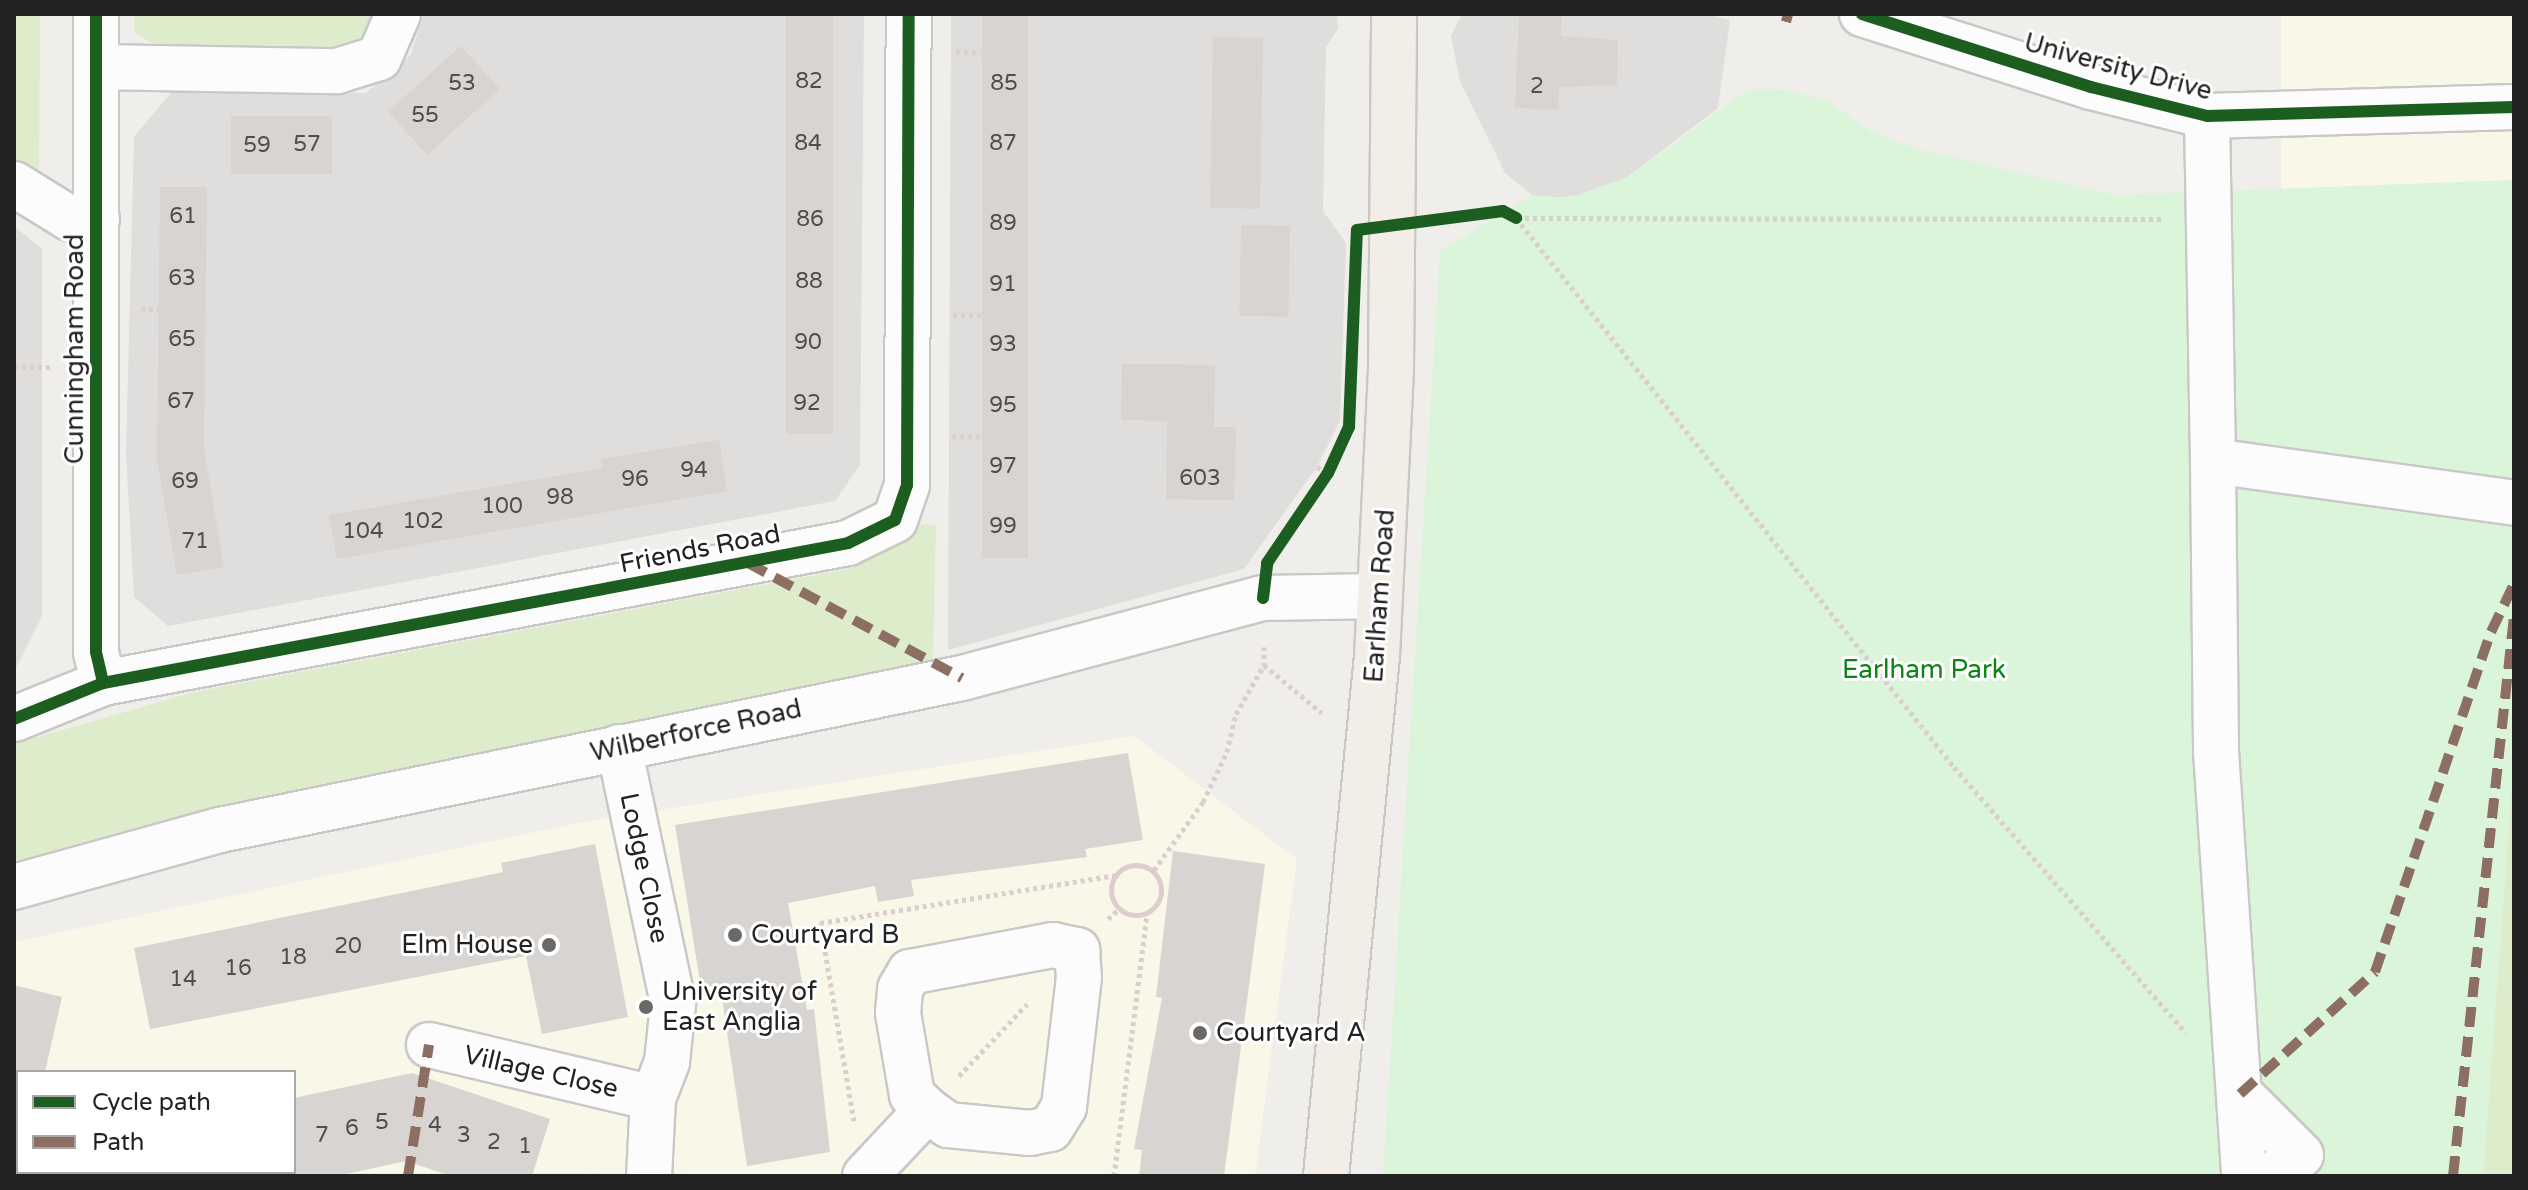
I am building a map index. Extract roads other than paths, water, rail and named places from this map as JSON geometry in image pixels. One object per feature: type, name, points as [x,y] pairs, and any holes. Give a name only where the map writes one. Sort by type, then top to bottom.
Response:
[{"type":"main road","name":"Earlham Road","points":[[1326,1176],[1380,596],[1391,368],[1394,14]]},
{"type":"street","name":"Cunningham Road","points":[[96,14],[96,652],[103,683]]},
{"type":"street","points":[[97,67],[337,71],[379,58],[398,14]]},
{"type":"street","name":"Friends Road","points":[[14,719],[103,683],[848,543],[895,520],[907,485],[909,14]]},
{"type":"street","name":"University Drive","points":[[1862,14],[2091,87],[2207,116],[2514,107]]},
{"type":"street","points":[[2207,116],[2216,751],[2244,1176]]},
{"type":"street","name":"Cunningham Road","points":[[14,184],[69,218],[97,219]]},
{"type":"street","points":[[2213,461],[2514,503]]},
{"type":"street","name":"Wilberforce Road","points":[[14,887],[220,830],[962,678],[1263,598],[1380,596]]},
{"type":"street","name":"Lodge Close","points":[[619,747],[673,1004],[667,1062],[653,1098],[649,1176]]},
{"type":"street","points":[[1053,945],[1077,950],[1064,1107],[1050,1129],[1030,1133],[948,1125],[927,1110],[912,1095],[898,1013],[900,989],[910,972],[1053,945]]},
{"type":"street","name":"Village Close","points":[[429,1045],[653,1098]]},
{"type":"street","points":[[2240,1094],[2296,1169]]},
{"type":"street","points":[[865,1176],[927,1110]]},
{"type":"place","name":"Courtyard B","points":[[735,935]]},
{"type":"place","name":"Elm House","points":[[549,945]]},
{"type":"place","name":"University of East Anglia","points":[[646,1007]]},
{"type":"place","name":"Courtyard A","points":[[1200,1033]]},
{"type":"park label","name":"Earlham Park","points":[[1924,670]]}]
